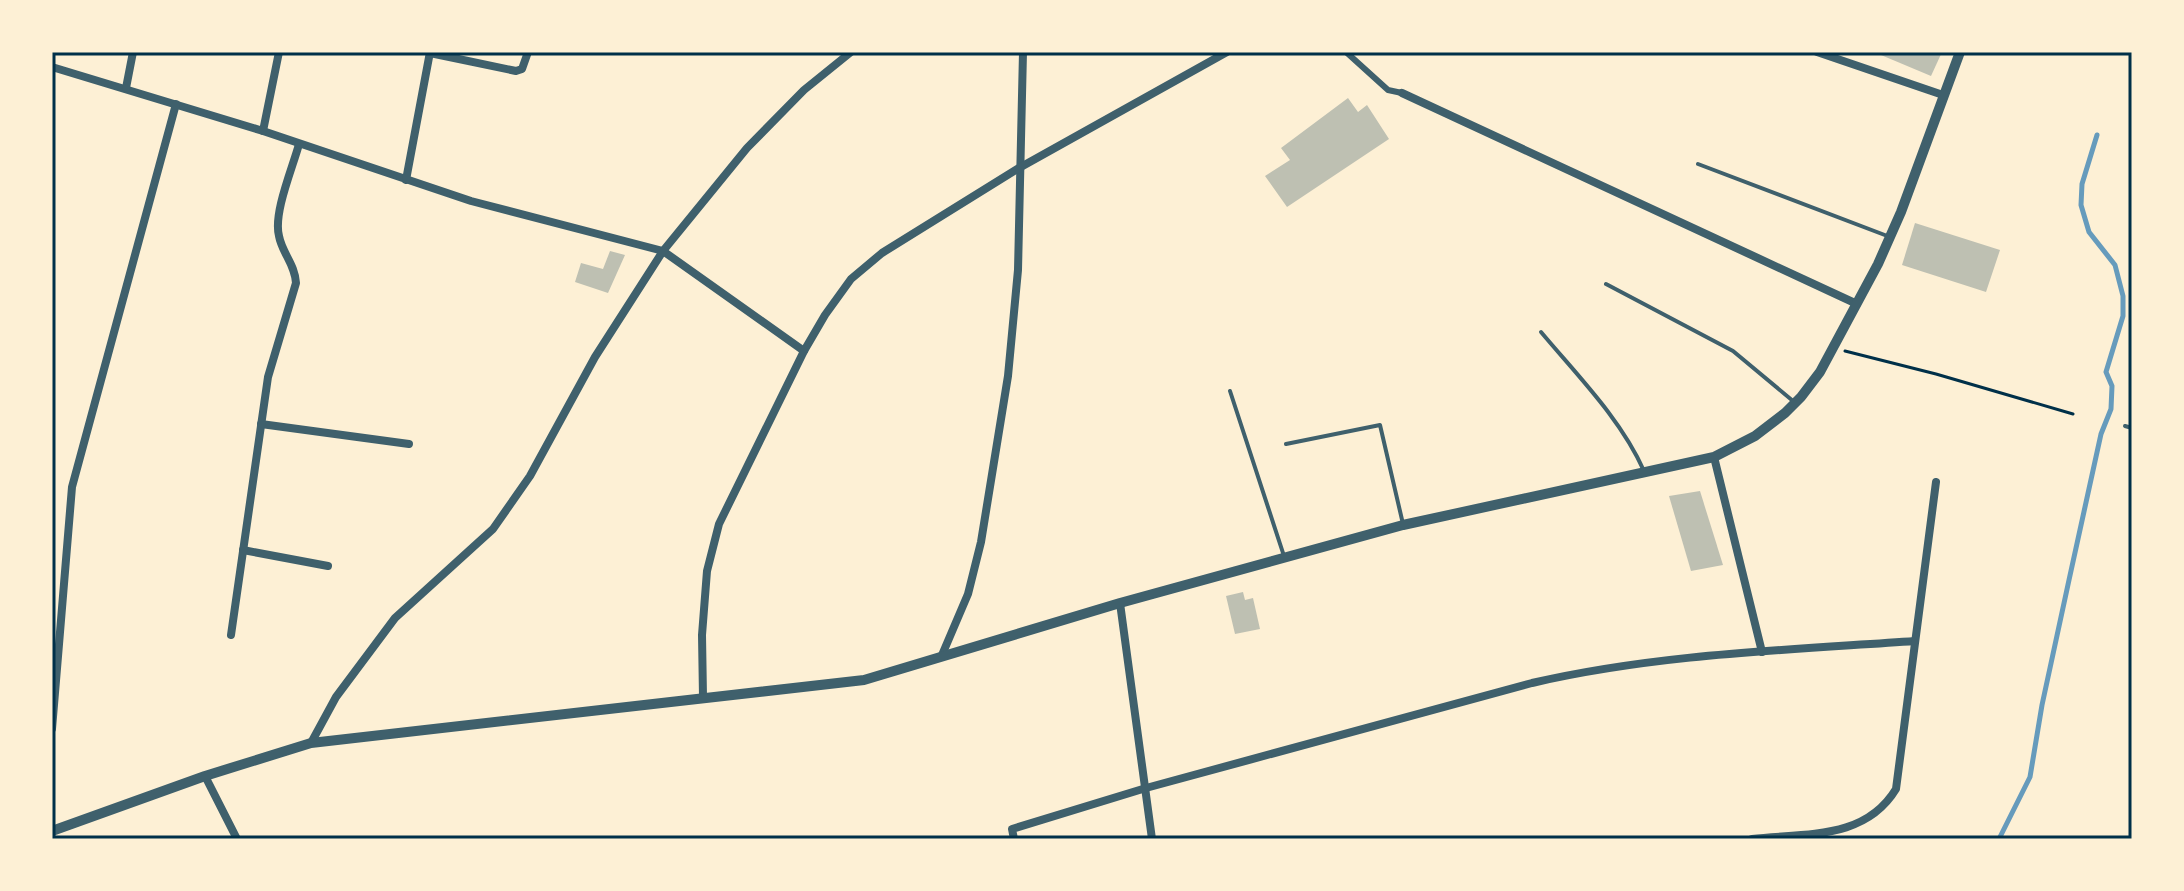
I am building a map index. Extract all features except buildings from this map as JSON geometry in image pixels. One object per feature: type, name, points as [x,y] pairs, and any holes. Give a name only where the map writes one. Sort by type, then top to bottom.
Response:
[{"type":"street","points":[[126,88],[133,52]]},
{"type":"street","points":[[263,131],[279,52]]},
{"type":"street","points":[[406,180],[430,53],[516,71],[522,69],[528,52]]},
{"type":"street","points":[[311,743],[336,697],[395,618],[491,531],[501,518],[530,476],[595,357],[663,251],[747,148],[804,90],[851,52]]},
{"type":"street","points":[[942,655],[968,594],[981,542],[1008,376],[1018,270],[1023,52]]},
{"type":"street","points":[[703,697],[702,635],[706,586],[719,524],[804,351],[851,279],[882,253],[1019,168],[1227,52]]},
{"type":"street","points":[[1346,52],[1388,90],[1402,93],[1857,304]]},
{"type":"street","points":[[1817,52],[1943,95]]},
{"type":"street","points":[[52,831],[205,776],[311,743],[864,680],[1120,603],[1403,525],[1714,457],[1755,436],[1795,403],[1820,372],[1890,237],[1960,52]]},
{"type":"street","points":[[52,67],[263,131],[471,201],[663,251],[804,351]]},
{"type":"street","points":[[52,729],[72,487],[176,104]]},
{"type":"street","points":[[231,635],[268,377],[296,283],[295,269],[279,237],[278,219],[299,144]]},
{"type":"street","points":[[261,424],[409,444]]},
{"type":"street","points":[[1714,457],[1762,652]]},
{"type":"street","points":[[1752,839],[1846,829],[1886,805],[1896,789],[1936,482]]},
{"type":"street","points":[[243,550],[328,566]]},
{"type":"street","points":[[1120,603],[1152,839]]},
{"type":"street","points":[[1014,839],[1012,829],[1146,788],[1588,670],[1762,652],[1915,641]]},
{"type":"street","points":[[205,776],[237,839]]},
{"type":"street","points":[[55,839],[65,828]]},
{"type":"lane","points":[[1698,164],[1890,237]]},
{"type":"lane","points":[[1606,284],[1733,351],[1795,403]]},
{"type":"lane","points":[[1541,332],[1607,411],[1635,450],[1644,471]]},
{"type":"lane","points":[[1230,391],[1285,558]]},
{"type":"lane","points":[[1286,444],[1380,425],[1403,525]]},
{"type":"lane","points":[[2125,426],[2132,428]]},
{"type":"path","points":[[1834,348],[2073,414]]},
{"type":"waterway","points":[[1999,839],[2030,777],[2042,705],[2101,434],[2111,409],[2112,386],[2106,372],[2123,316],[2123,296],[2115,265],[2089,232],[2081,205],[2082,184],[2097,135]]}]
